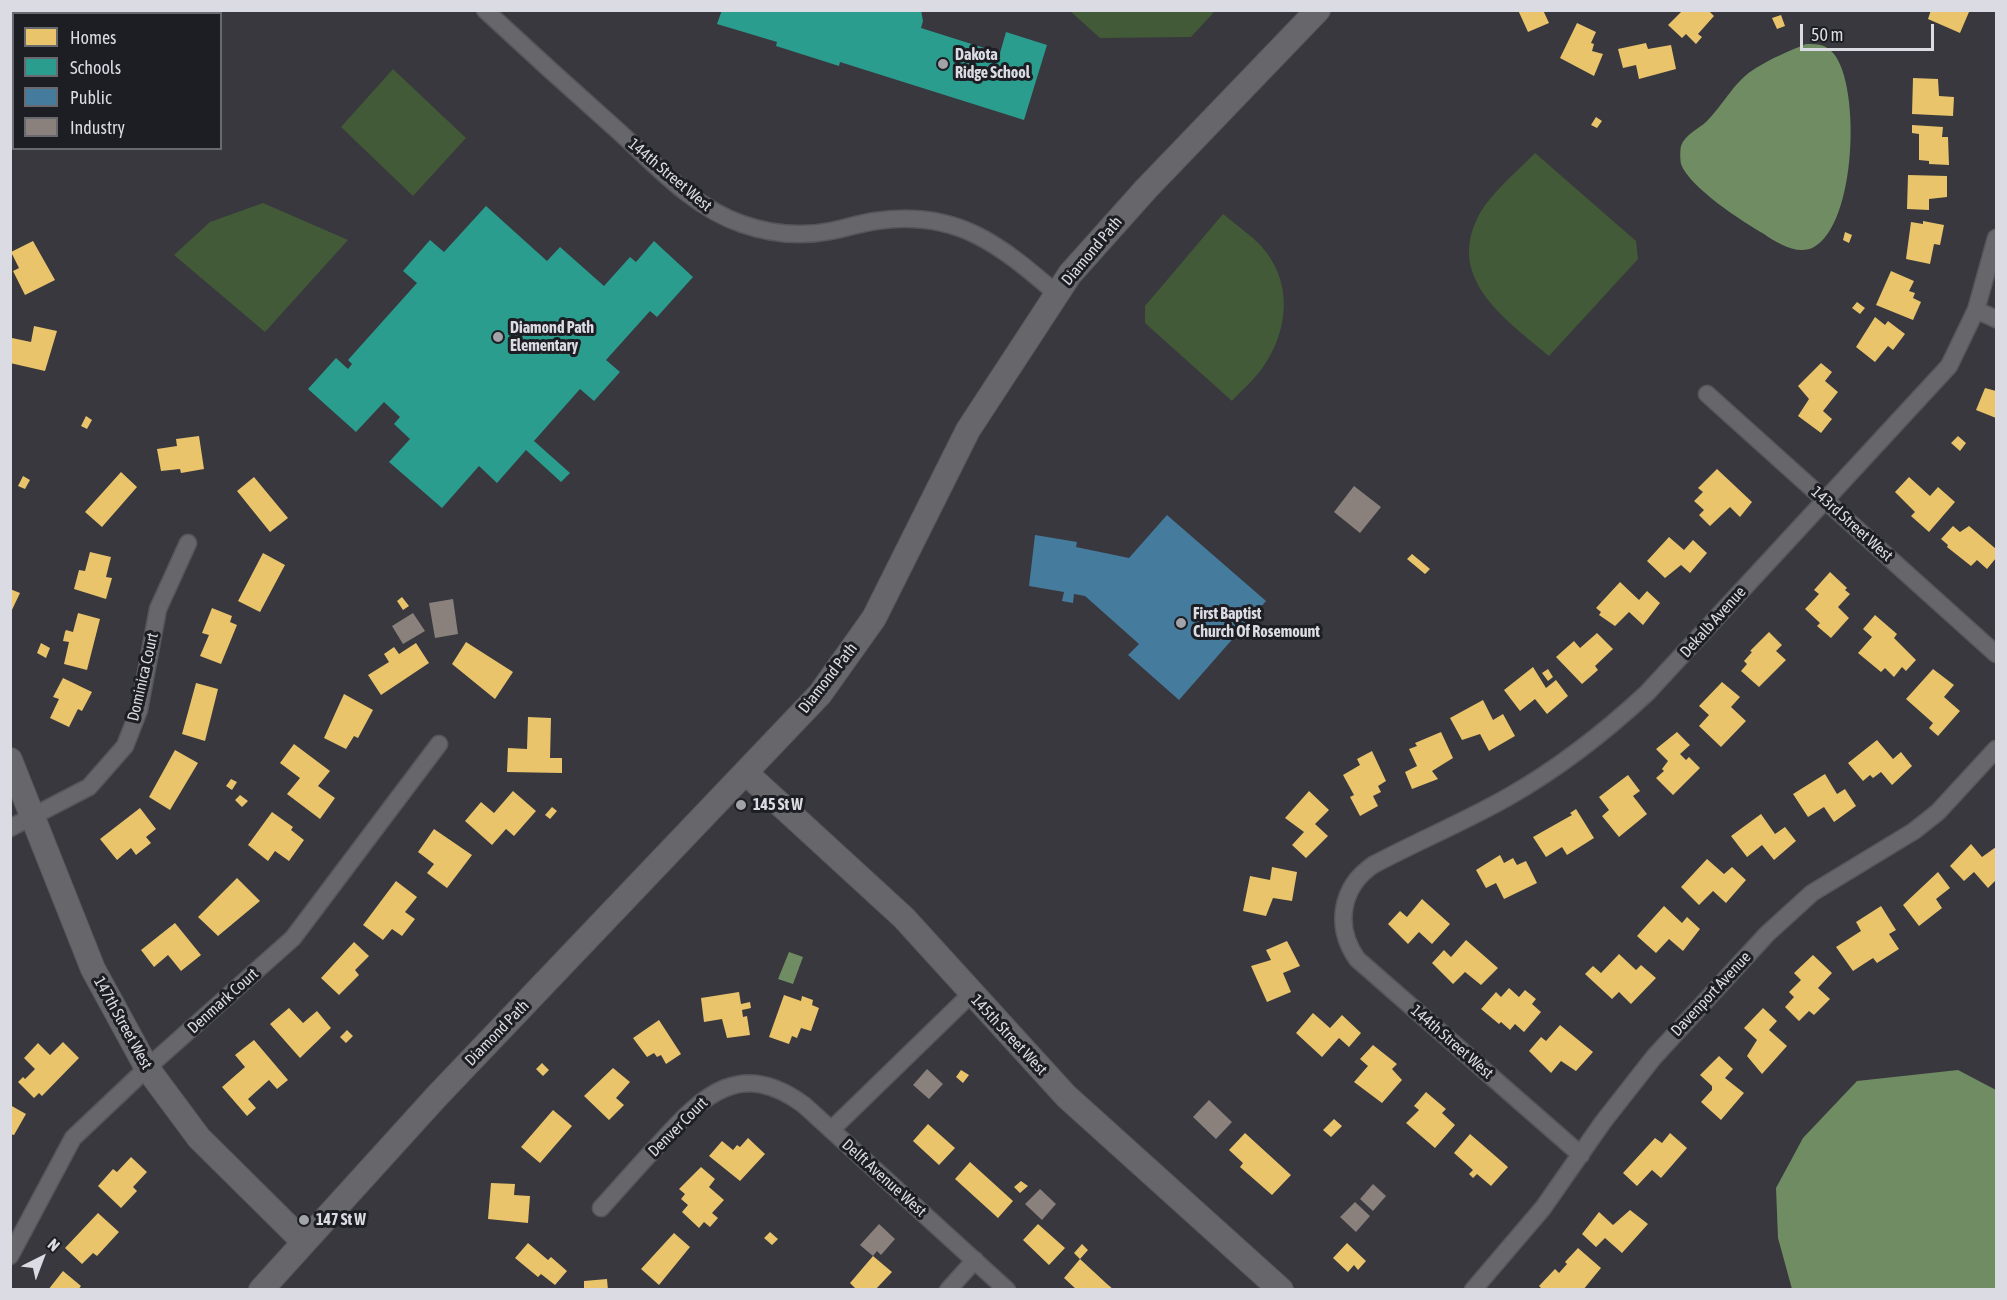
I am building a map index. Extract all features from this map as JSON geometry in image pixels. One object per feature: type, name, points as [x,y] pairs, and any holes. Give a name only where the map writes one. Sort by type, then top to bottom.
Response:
[{"type":"street","name":"144th Street West","points":[[485,10],[682,189],[719,215],[762,230],[784,234],[830,232],[895,219],[917,219],[961,227],[1001,247],[1057,294]]},
{"type":"street","name":"Diamond Path","points":[[261,1290],[437,1096],[820,694],[873,618],[968,430],[1070,273],[1146,189],[1318,10]]},
{"type":"street","name":"Dekalb Avenue","points":[[1343,918],[1348,891],[1366,870],[1518,791],[1567,760],[1621,717],[1671,668],[1949,366],[1976,310],[1996,238]]},
{"type":"street","points":[[1976,310],[1996,319]]},
{"type":"street","name":"143rd Street West","points":[[1707,394],[1996,654]]},
{"type":"street","name":"Dominica Court","points":[[10,828],[89,788],[125,746],[139,710],[158,609],[189,543]]},
{"type":"street","name":"Denmark Court","points":[[10,1256],[73,1138],[147,1068],[293,938],[439,744]]},
{"type":"street","name":"Davenport Avenue","points":[[1473,1290],[1543,1208],[1654,1057],[1788,913],[1837,877],[1914,831],[1945,805],[1996,749]]},
{"type":"street","name":"147th Street West","points":[[10,760],[93,969],[147,1068],[199,1138],[304,1242]]},
{"type":"street","name":"145th Street West","points":[[746,772],[904,918],[1066,1096],[1281,1290]]},
{"type":"street","name":"144th Street West","points":[[1343,918],[1347,940],[1357,959],[1581,1155]]},
{"type":"street","name":"Delft Avenue West","points":[[971,994],[831,1130],[1007,1290]]},
{"type":"street","name":"Denver Court","points":[[601,1208],[688,1111],[700,1100],[729,1087],[761,1085],[791,1096],[831,1130]]},
{"type":"street","points":[[948,1290],[975,1260]]},
{"type":"shaded area","points":[[1070,11],[1215,11],[1191,37],[1100,38]]},
{"type":"shaded area","points":[[1806,44],[1822,45],[1834,54],[1843,71],[1851,124],[1846,185],[1839,212],[1828,233],[1814,247],[1801,250],[1775,241],[1705,193],[1686,173],[1681,164],[1680,152],[1686,138],[1707,121],[1749,73],[1762,64]]},
{"type":"shaded area","points":[[393,69],[466,138],[413,196],[341,127]]},
{"type":"shaded area","points":[[1535,153],[1636,241],[1638,259],[1549,356],[1516,329],[1486,298],[1476,280],[1470,262],[1470,241],[1482,210],[1496,192]]},
{"type":"shaded area","points":[[263,203],[348,240],[265,332],[174,255],[210,222]]},
{"type":"shaded area","points":[[1223,214],[1258,243],[1272,261],[1279,275],[1284,306],[1278,338],[1272,353],[1260,371],[1232,401],[1145,323],[1145,306]]},
{"type":"shaded area","points":[[789,952],[803,957],[793,984],[778,979]]},
{"type":"shaded area","points":[[1958,1070],[1996,1090],[1996,1289],[1792,1289],[1778,1238],[1776,1188],[1803,1138],[1857,1081]]},
{"type":"building: Homes","points":[[1518,10],[1543,10],[1549,23],[1528,32]]},
{"type":"building: Homes","points":[[1683,10],[1708,10],[1714,16],[1698,34],[1702,37],[1696,44],[1686,34],[1682,38],[1668,25]]},
{"type":"building: Homes","points":[[1931,10],[1969,12],[1960,33],[1928,19]]},
{"type":"building: Homes","points":[[1781,15],[1785,26],[1777,29],[1772,18]]},
{"type":"building: Homes","points":[[1577,23],[1596,32],[1591,43],[1594,44],[1592,51],[1603,54],[1594,76],[1560,58]]},
{"type":"building: Homes","points":[[1646,43],[1648,49],[1671,45],[1676,69],[1639,79],[1636,65],[1623,68],[1618,49]]},
{"type":"building: Homes","points":[[1913,78],[1938,79],[1939,96],[1954,97],[1953,116],[1912,114]]},
{"type":"building: Homes","points":[[1596,117],[1602,121],[1597,128],[1591,125]]},
{"type":"building: Homes","points":[[1912,125],[1943,127],[1942,137],[1948,137],[1949,165],[1929,164],[1929,161],[1919,160],[1919,134],[1912,133]]},
{"type":"building: Homes","points":[[1908,175],[1947,176],[1947,197],[1929,199],[1929,210],[1907,209]]},
{"type":"building: Homes","points":[[1923,221],[1944,225],[1940,245],[1934,244],[1930,264],[1906,259],[1911,222],[1923,224]]},
{"type":"building: Homes","points":[[1845,232],[1852,235],[1849,243],[1843,240]]},
{"type":"building: Homes","points":[[33,241],[55,280],[25,295],[13,271],[19,268],[11,252]]},
{"type":"building: Homes","points":[[1891,271],[1914,281],[1909,291],[1915,293],[1913,298],[1921,302],[1913,320],[1876,305]]},
{"type":"building: Homes","points":[[1857,302],[1865,308],[1860,314],[1852,308]]},
{"type":"building: Homes","points":[[1875,317],[1885,325],[1888,321],[1905,334],[1893,350],[1888,346],[1875,362],[1856,347]]},
{"type":"building: Homes","points":[[34,326],[57,331],[45,371],[10,363],[12,338],[31,342]]},
{"type":"building: Homes","points":[[1821,363],[1832,372],[1825,381],[1838,392],[1823,411],[1832,419],[1821,433],[1798,416],[1809,399],[1798,386]]},
{"type":"building: Homes","points":[[1985,388],[1996,391],[1996,418],[1976,410]]},
{"type":"building: Homes","points":[[86,416],[92,420],[87,429],[81,426]]},
{"type":"building: Homes","points":[[199,436],[204,469],[181,473],[180,469],[161,471],[157,449],[177,446],[176,439]]},
{"type":"building: Homes","points":[[1958,436],[1966,443],[1960,451],[1951,443]]},
{"type":"building: Homes","points":[[1717,469],[1752,502],[1740,517],[1730,507],[1710,526],[1699,515],[1704,510],[1694,501],[1703,492],[1698,488]]},
{"type":"building: Homes","points":[[121,472],[137,487],[102,527],[85,512]]},
{"type":"building: Homes","points":[[23,476],[30,480],[25,489],[18,486]]},
{"type":"building: Homes","points":[[254,477],[288,518],[270,532],[237,491]]},
{"type":"building: Homes","points":[[1909,477],[1930,496],[1938,487],[1955,502],[1929,532],[1911,516],[1915,512],[1895,492]]},
{"type":"building: Homes","points":[[1953,526],[1960,532],[1969,526],[1996,549],[1996,558],[1987,569],[1977,560],[1971,566],[1947,547],[1948,545],[1941,539]]},
{"type":"building: Homes","points":[[1669,537],[1684,550],[1693,540],[1707,553],[1690,573],[1681,565],[1665,578],[1647,561]]},
{"type":"building: Homes","points":[[90,552],[111,557],[106,577],[112,578],[106,599],[74,589],[79,570],[85,571]]},
{"type":"building: Homes","points":[[263,553],[285,565],[260,612],[238,601]]},
{"type":"building: Homes","points":[[1412,554],[1430,569],[1425,574],[1407,559]]},
{"type":"building: Homes","points":[[1830,572],[1847,588],[1845,590],[1850,594],[1838,607],[1849,618],[1831,638],[1817,626],[1820,623],[1805,609],[1819,594],[1814,590]]},
{"type":"building: Homes","points":[[1620,582],[1639,600],[1647,591],[1660,603],[1643,625],[1629,612],[1615,626],[1599,615],[1601,612],[1596,608]]},
{"type":"building: Homes","points":[[10,589],[20,593],[10,614]]},
{"type":"building: Homes","points":[[402,597],[409,606],[403,610],[397,601]]},
{"type":"building: Homes","points":[[212,608],[232,616],[230,622],[237,625],[221,664],[200,656],[209,635],[202,633]]},
{"type":"building: Homes","points":[[78,613],[100,619],[87,670],[64,664],[69,642],[63,641],[65,632],[66,630],[73,632]]},
{"type":"building: Homes","points":[[1875,615],[1897,634],[1894,638],[1916,660],[1906,671],[1902,667],[1894,677],[1885,668],[1881,672],[1858,653],[1872,637],[1863,629]]},
{"type":"building: Homes","points":[[1769,632],[1782,645],[1776,651],[1786,660],[1759,687],[1741,671],[1747,664],[1744,661],[1752,652],[1750,651]]},
{"type":"building: Homes","points":[[1597,633],[1613,649],[1595,666],[1598,670],[1582,684],[1556,657],[1574,641],[1580,648]]},
{"type":"building: Homes","points":[[466,642],[513,672],[495,699],[452,664]]},
{"type":"building: Homes","points":[[41,643],[50,648],[46,658],[37,653]]},
{"type":"building: Homes","points":[[416,643],[429,663],[381,695],[368,675],[389,662],[384,654],[394,647],[399,654]]},
{"type":"building: Homes","points":[[1533,667],[1546,688],[1556,680],[1568,696],[1547,714],[1535,699],[1520,711],[1504,690]]},
{"type":"building: Homes","points":[[1548,669],[1553,677],[1548,681],[1542,673]]},
{"type":"building: Homes","points":[[1933,669],[1954,685],[1944,697],[1960,711],[1938,736],[1929,728],[1933,723],[1906,699]]},
{"type":"building: Homes","points":[[63,678],[92,692],[82,711],[78,709],[69,727],[50,718],[59,699],[53,697]]},
{"type":"building: Homes","points":[[1722,682],[1740,697],[1731,707],[1746,721],[1721,747],[1699,726],[1709,715],[1699,706]]},
{"type":"building: Homes","points":[[196,683],[218,689],[205,741],[182,734]]},
{"type":"building: Homes","points":[[344,694],[373,710],[358,738],[354,736],[346,749],[324,738]]},
{"type":"building: Homes","points":[[1483,700],[1493,720],[1503,714],[1515,736],[1489,751],[1480,734],[1462,740],[1450,718]]},
{"type":"building: Homes","points":[[528,717],[551,718],[550,758],[562,758],[562,773],[507,772],[508,748],[527,749]]},
{"type":"building: Homes","points":[[1441,732],[1453,758],[1432,771],[1438,779],[1412,789],[1405,772],[1417,766],[1409,749],[1417,746],[1415,743]]},
{"type":"building: Homes","points":[[1677,732],[1690,745],[1680,754],[1686,760],[1689,757],[1700,768],[1673,795],[1656,778],[1664,771],[1662,769],[1668,761],[1656,749]]},
{"type":"building: Homes","points":[[1877,740],[1893,759],[1901,752],[1912,766],[1892,785],[1881,772],[1873,778],[1870,775],[1863,781],[1848,763]]},
{"type":"building: Homes","points":[[294,744],[330,771],[318,786],[335,798],[320,819],[287,794],[300,778],[280,763]]},
{"type":"building: Homes","points":[[175,750],[198,763],[170,810],[149,797]]},
{"type":"building: Homes","points":[[1372,751],[1386,781],[1378,786],[1381,792],[1373,796],[1378,806],[1360,816],[1350,797],[1354,795],[1343,775],[1360,765],[1357,759]]},
{"type":"building: Homes","points":[[1825,774],[1837,794],[1845,789],[1856,806],[1834,822],[1824,807],[1808,817],[1793,794]]},
{"type":"building: Homes","points":[[1628,775],[1640,791],[1633,796],[1647,814],[1619,837],[1602,816],[1609,810],[1599,797]]},
{"type":"building: Homes","points":[[231,779],[237,782],[232,790],[226,786]]},
{"type":"building: Homes","points":[[513,791],[536,811],[514,836],[506,829],[492,845],[465,821],[481,802],[494,813]]},
{"type":"building: Homes","points":[[1309,791],[1329,810],[1315,824],[1328,836],[1306,858],[1292,845],[1304,832],[1285,818]]},
{"type":"building: Homes","points":[[240,795],[248,801],[242,807],[235,800]]},
{"type":"building: Homes","points":[[552,807],[557,811],[550,819],[545,815]]},
{"type":"building: Homes","points":[[140,808],[156,829],[146,837],[151,843],[136,855],[131,848],[117,860],[100,839]]},
{"type":"building: Homes","points":[[1576,809],[1594,838],[1567,855],[1562,847],[1546,857],[1533,837],[1572,815],[1570,813]]},
{"type":"building: Homes","points":[[272,812],[293,827],[291,830],[304,840],[289,861],[275,851],[268,861],[248,845]]},
{"type":"building: Homes","points":[[1761,814],[1775,834],[1785,827],[1796,841],[1774,860],[1762,845],[1747,857],[1731,836]]},
{"type":"building: Homes","points":[[434,829],[472,855],[447,888],[427,873],[434,864],[418,852]]},
{"type":"building: Homes","points":[[1971,844],[1982,857],[1996,847],[1996,880],[1988,888],[1974,872],[1964,881],[1950,866]]},
{"type":"building: Homes","points":[[1500,855],[1504,863],[1513,858],[1517,865],[1526,861],[1537,883],[1504,899],[1496,883],[1486,888],[1476,870]]},
{"type":"building: Homes","points":[[1707,859],[1724,874],[1732,867],[1746,880],[1726,903],[1713,891],[1699,905],[1681,887]]},
{"type":"building: Homes","points":[[1272,867],[1297,872],[1292,901],[1273,898],[1266,916],[1243,911],[1250,876],[1270,880]]},
{"type":"building: Homes","points":[[1938,872],[1950,888],[1936,899],[1942,908],[1919,926],[1903,905]]},
{"type":"building: Homes","points":[[237,878],[260,901],[218,936],[198,917]]},
{"type":"building: Homes","points":[[396,881],[417,897],[405,912],[415,919],[402,936],[392,929],[383,940],[363,925]]},
{"type":"building: Homes","points":[[1422,899],[1450,924],[1432,944],[1419,932],[1408,944],[1388,924],[1400,911],[1407,917]]},
{"type":"building: Homes","points":[[1664,906],[1682,923],[1687,917],[1700,929],[1683,951],[1669,939],[1656,953],[1637,936]]},
{"type":"building: Homes","points":[[1881,906],[1896,930],[1889,934],[1899,949],[1877,963],[1873,958],[1853,971],[1836,947],[1861,931],[1856,922]]},
{"type":"building: Homes","points":[[175,923],[201,955],[181,971],[168,955],[154,967],[141,950]]},
{"type":"building: Homes","points":[[1466,940],[1498,968],[1481,985],[1465,972],[1453,984],[1432,963],[1444,950],[1451,957]]},
{"type":"building: Homes","points":[[1287,941],[1300,966],[1283,973],[1291,992],[1267,1002],[1251,966],[1271,960],[1266,950]]},
{"type":"building: Homes","points":[[354,942],[369,956],[355,970],[359,975],[339,995],[321,978]]},
{"type":"building: Homes","points":[[1619,954],[1636,970],[1641,965],[1656,978],[1631,1004],[1619,992],[1612,999],[1585,974],[1593,966],[1601,973]]},
{"type":"building: Homes","points":[[1813,955],[1832,973],[1818,988],[1830,999],[1814,1015],[1809,1011],[1799,1021],[1785,1007],[1794,997],[1789,992],[1801,980],[1794,973]]},
{"type":"building: Homes","points":[[1509,988],[1519,997],[1525,990],[1536,999],[1532,1004],[1541,1012],[1524,1032],[1515,1024],[1510,1030],[1481,1009],[1496,992],[1501,997]]},
{"type":"building: Homes","points":[[739,992],[741,1004],[750,1002],[751,1008],[742,1010],[743,1017],[747,1016],[750,1035],[727,1038],[722,1019],[704,1022],[701,998]]},
{"type":"building: Homes","points":[[784,995],[801,1001],[802,996],[813,1000],[812,1005],[819,1008],[811,1031],[801,1028],[797,1038],[792,1036],[789,1044],[769,1037]]},
{"type":"building: Homes","points":[[289,1008],[303,1023],[317,1011],[331,1028],[300,1058],[270,1024]]},
{"type":"building: Homes","points":[[1763,1008],[1777,1021],[1769,1030],[1787,1046],[1762,1074],[1747,1056],[1757,1040],[1744,1028]]},
{"type":"building: Homes","points":[[1313,1013],[1330,1028],[1342,1015],[1361,1033],[1349,1047],[1339,1038],[1322,1057],[1296,1033]]},
{"type":"building: Homes","points":[[659,1020],[681,1054],[666,1064],[661,1055],[657,1057],[654,1053],[647,1057],[633,1038]]},
{"type":"building: Homes","points":[[1560,1025],[1593,1052],[1576,1071],[1561,1061],[1551,1073],[1529,1051],[1541,1037],[1546,1041]]},
{"type":"building: Homes","points":[[347,1030],[353,1036],[346,1043],[340,1037]]},
{"type":"building: Homes","points":[[254,1040],[288,1080],[277,1089],[269,1080],[248,1099],[256,1108],[247,1116],[222,1087],[245,1067],[235,1055]]},
{"type":"building: Homes","points":[[63,1042],[79,1058],[42,1096],[39,1093],[34,1098],[18,1082],[23,1077],[25,1079],[35,1069],[24,1058],[38,1043],[50,1055]]},
{"type":"building: Homes","points":[[1373,1045],[1397,1064],[1392,1069],[1402,1080],[1382,1103],[1354,1082],[1368,1066],[1360,1059]]},
{"type":"building: Homes","points":[[1719,1056],[1733,1069],[1725,1078],[1744,1093],[1721,1120],[1701,1102],[1712,1090],[1712,1086],[1700,1075]]},
{"type":"building: Homes","points":[[542,1063],[549,1070],[543,1076],[536,1069]]},
{"type":"building: Homes","points":[[613,1068],[630,1082],[616,1098],[624,1105],[609,1120],[584,1096]]},
{"type":"building: Homes","points":[[961,1070],[969,1075],[963,1083],[956,1077]]},
{"type":"building: Homes","points":[[1426,1092],[1446,1109],[1442,1113],[1455,1125],[1435,1148],[1406,1123],[1419,1110],[1414,1106]]},
{"type":"building: Homes","points":[[10,1105],[26,1114],[14,1135],[10,1134]]},
{"type":"building: Homes","points":[[553,1110],[572,1126],[540,1163],[521,1147]]},
{"type":"building: Homes","points":[[1334,1119],[1342,1126],[1331,1137],[1323,1130]]},
{"type":"building: Homes","points":[[928,1124],[955,1148],[939,1165],[913,1141]]},
{"type":"building: Homes","points":[[1245,1133],[1291,1175],[1272,1195],[1240,1167],[1243,1163],[1229,1150]]},
{"type":"building: Homes","points":[[1670,1133],[1687,1148],[1661,1178],[1652,1170],[1637,1186],[1623,1173],[1655,1138],[1662,1143]]},
{"type":"building: Homes","points":[[1470,1134],[1508,1167],[1491,1186],[1477,1174],[1473,1178],[1469,1174],[1473,1170],[1454,1153]]},
{"type":"building: Homes","points":[[748,1138],[765,1154],[740,1181],[709,1156],[722,1141],[733,1150],[737,1145],[740,1147]]},
{"type":"building: Homes","points":[[131,1157],[147,1172],[133,1187],[137,1191],[121,1208],[98,1186],[113,1169],[117,1172]]},
{"type":"building: Homes","points":[[970,1162],[1013,1201],[998,1218],[955,1179]]},
{"type":"building: Homes","points":[[701,1167],[715,1179],[709,1187],[724,1200],[712,1213],[718,1218],[710,1227],[704,1222],[699,1228],[682,1212],[688,1205],[681,1199],[685,1194],[679,1189]]},
{"type":"building: Homes","points":[[1021,1181],[1028,1186],[1020,1193],[1014,1187]]},
{"type":"building: Homes","points":[[491,1183],[515,1184],[514,1195],[530,1196],[528,1223],[488,1219]]},
{"type":"building: Homes","points":[[1630,1210],[1648,1224],[1622,1253],[1605,1238],[1596,1247],[1582,1234],[1599,1212],[1613,1225]]},
{"type":"building: Homes","points":[[98,1213],[119,1232],[97,1256],[93,1253],[82,1264],[65,1248]]},
{"type":"building: Homes","points":[[1038,1224],[1065,1248],[1049,1265],[1023,1240]]},
{"type":"building: Homes","points":[[770,1232],[778,1239],[772,1245],[764,1238]]},
{"type":"building: Homes","points":[[674,1233],[690,1247],[659,1285],[641,1269]]},
{"type":"building: Homes","points":[[528,1243],[548,1260],[551,1257],[567,1271],[555,1285],[541,1274],[538,1277],[515,1258]]},
{"type":"building: Homes","points":[[1347,1243],[1366,1261],[1358,1270],[1354,1265],[1348,1272],[1333,1258]]},
{"type":"building: Homes","points":[[1082,1244],[1088,1250],[1080,1259],[1074,1253]]},
{"type":"building: Homes","points":[[1578,1248],[1601,1268],[1583,1290],[1543,1290],[1539,1286],[1555,1269],[1559,1273],[1567,1264],[1565,1262]]},
{"type":"building: Homes","points":[[873,1256],[892,1272],[875,1290],[857,1290],[850,1283]]},
{"type":"building: Homes","points":[[1080,1259],[1114,1290],[1077,1290],[1064,1278]]},
{"type":"building: Homes","points":[[63,1271],[81,1286],[78,1290],[48,1290]]},
{"type":"building: Homes","points":[[607,1279],[608,1290],[584,1290],[584,1281]]},
{"type":"building: Schools","name":"Dakota Ridge School","points":[[722,10],[921,10],[923,21],[921,28],[1000,53],[1006,32],[1047,45],[1024,120],[840,62],[839,66],[776,46],[777,42],[717,24]]},
{"type":"building: Schools","name":"Diamond Path Elementary","points":[[486,206],[547,261],[560,247],[604,286],[630,257],[636,262],[654,241],[693,277],[657,317],[650,311],[606,360],[620,372],[594,401],[580,389],[534,441],[570,473],[561,482],[526,450],[497,483],[479,466],[442,508],[389,462],[410,439],[394,424],[400,417],[384,402],[356,432],[308,389],[336,358],[348,369],[352,364],[348,360],[417,283],[403,271],[430,240],[444,252]]},
{"type":"building: Public","name":"First Baptist Church Of Rosemount","points":[[1167,515],[1266,601],[1179,700],[1128,655],[1139,644],[1085,596],[1074,594],[1073,603],[1062,601],[1064,592],[1029,586],[1035,535],[1077,542],[1076,547],[1129,558]]},
{"type":"building: Industry","points":[[1354,486],[1381,507],[1360,533],[1334,512]]},
{"type":"building: Industry","points":[[453,599],[458,634],[435,638],[429,603]]},
{"type":"building: Industry","points":[[413,613],[425,631],[403,644],[392,626]]},
{"type":"building: Industry","points":[[927,1069],[943,1084],[929,1099],[913,1085]]},
{"type":"building: Industry","points":[[1209,1100],[1232,1122],[1216,1139],[1193,1117]]},
{"type":"building: Industry","points":[[1373,1184],[1386,1196],[1373,1211],[1360,1199]]},
{"type":"building: Industry","points":[[1040,1189],[1056,1204],[1042,1220],[1025,1204]]},
{"type":"building: Industry","points":[[1355,1202],[1370,1216],[1356,1232],[1340,1217]]},
{"type":"building: Industry","points":[[879,1224],[895,1239],[881,1255],[877,1251],[873,1256],[860,1245]]},
{"type":"place","name":"Dakota Ridge School","points":[[943,64]]},
{"type":"place","name":"Diamond Path Elementary","points":[[498,337]]},
{"type":"place","name":"First Baptist Church Of Rosemount","points":[[1181,623]]},
{"type":"place","name":"145 St W","points":[[741,805]]},
{"type":"place","name":"147 St W","points":[[304,1220]]}]
